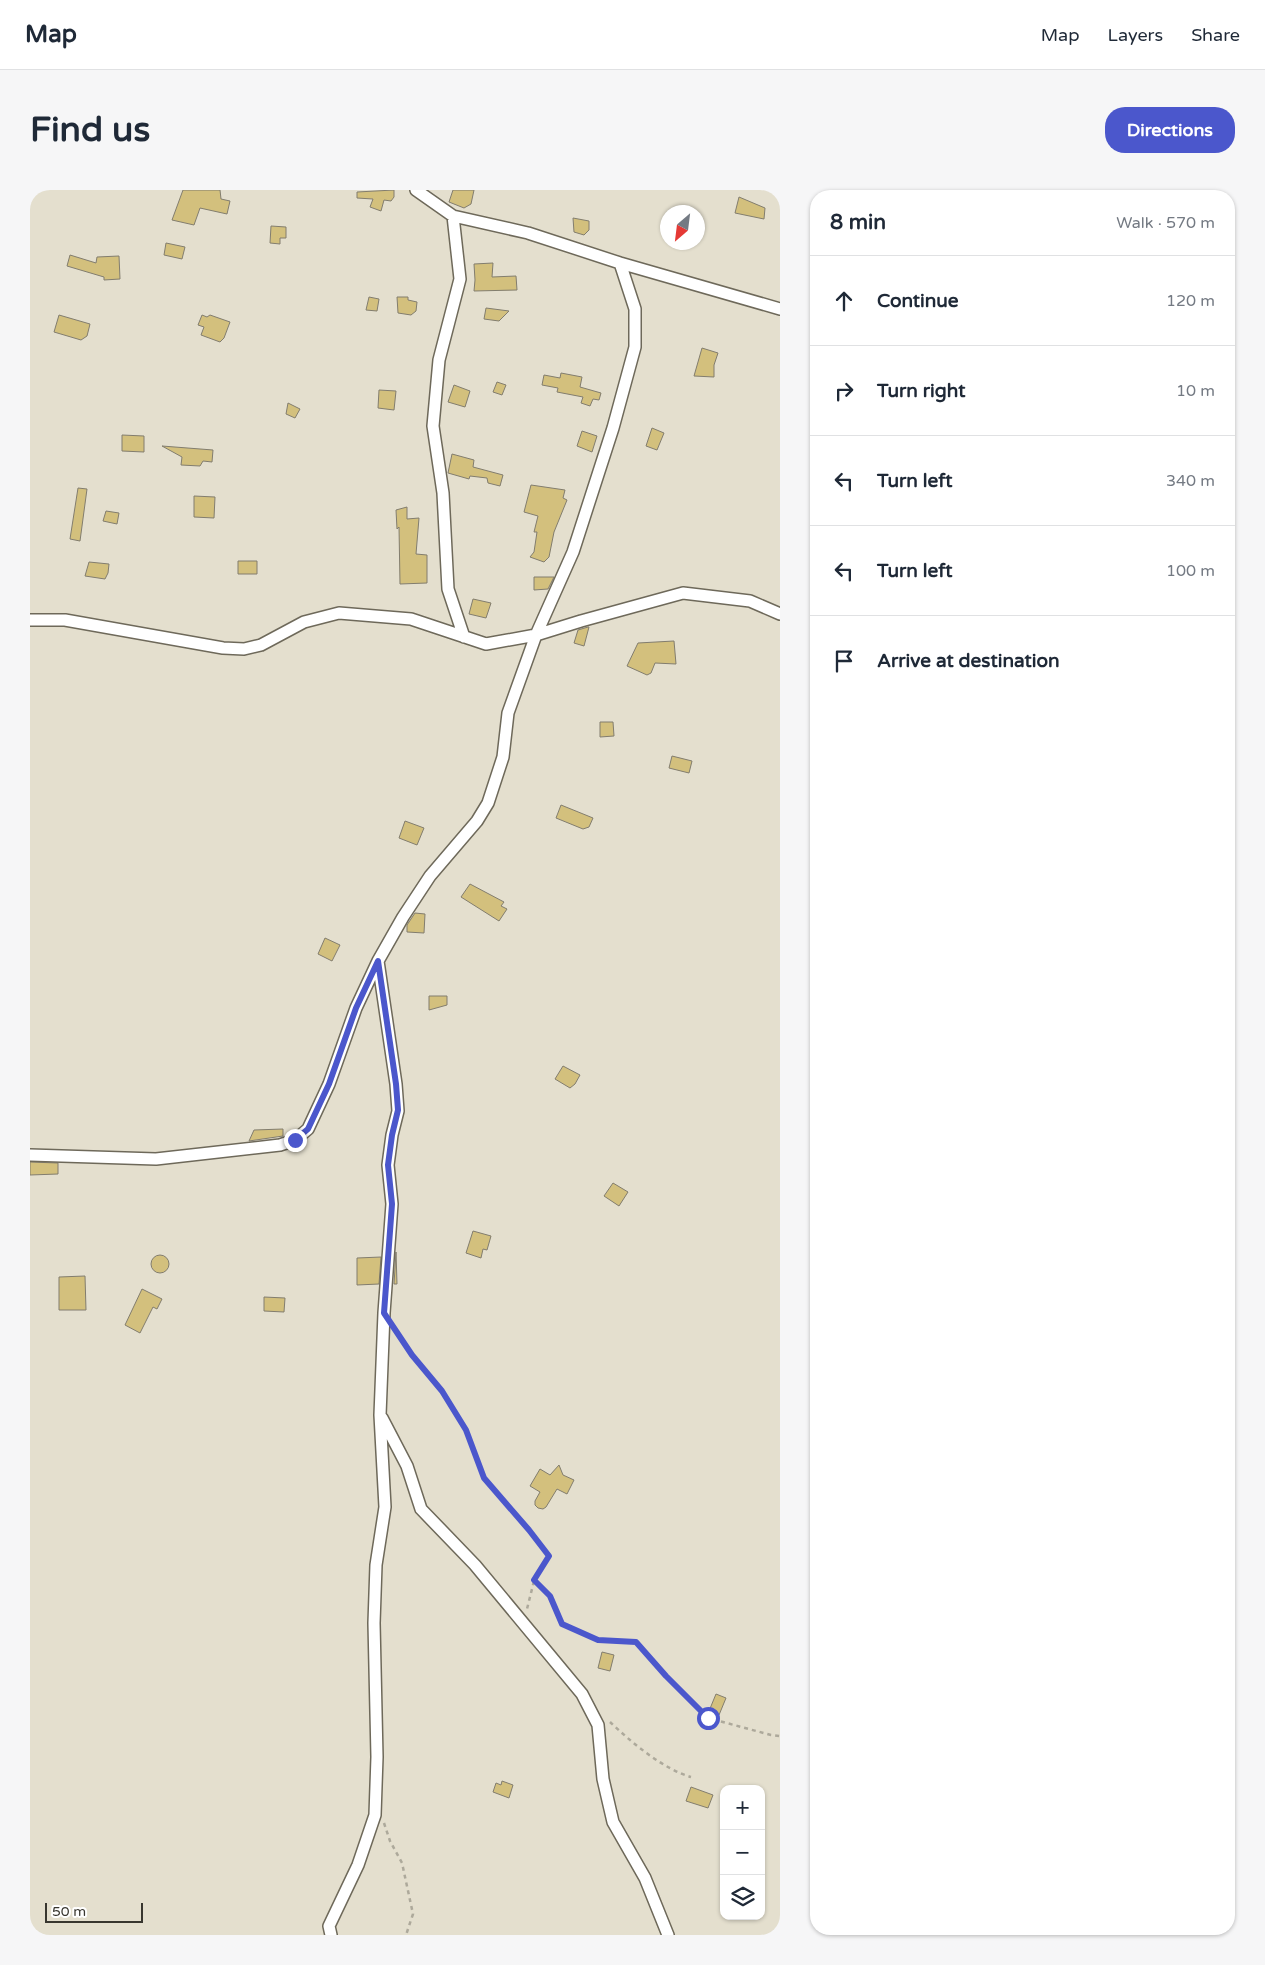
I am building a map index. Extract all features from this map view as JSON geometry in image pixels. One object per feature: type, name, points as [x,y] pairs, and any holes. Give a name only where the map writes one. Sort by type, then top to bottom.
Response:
[{"type":"street","points":[[416,190],[452,216],[528,233],[620,263],[780,309]]},
{"type":"street","points":[[452,216],[460,279],[439,360],[433,426],[443,492],[448,589],[464,637]]},
{"type":"street","points":[[30,1155],[156,1159],[280,1145],[295,1140],[308,1129],[329,1084],[356,1008],[378,961],[403,917],[430,876],[477,821],[488,802],[503,758],[508,713],[536,635],[573,552],[614,428],[635,347],[635,309],[620,263]]},
{"type":"street","points":[[30,620],[65,620],[223,648],[244,649],[261,645],[304,622],[338,613],[411,619],[486,644],[536,635],[682,593],[750,601],[780,614]]},
{"type":"street","points":[[331,1935],[329,1926],[358,1865],[374,1815],[377,1757],[374,1632],[376,1565],[385,1507],[380,1415],[384,1313],[392,1204],[388,1165],[398,1110],[378,961]]},
{"type":"street","points":[[380,1415],[407,1466],[421,1509],[475,1564],[582,1694],[598,1725],[603,1779],[614,1822],[645,1878],[668,1935]]},
{"type":"path","points":[[384,1313],[412,1355],[442,1391],[466,1430],[484,1478],[549,1556],[534,1580],[524,1622]]},
{"type":"path","points":[[534,1580],[550,1596],[562,1624],[598,1640],[636,1642],[666,1676],[708,1718],[780,1736]]},
{"type":"path","points":[[606,1718],[654,1757],[678,1773],[691,1777]]},
{"type":"path","points":[[375,1798],[390,1840],[402,1863],[414,1914],[406,1935]]},
{"type":"building","points":[[183,190],[220,190],[221,199],[230,201],[227,214],[200,208],[194,225],[172,220]]},
{"type":"building","points":[[394,190],[394,197],[391,201],[384,200],[381,211],[370,207],[373,199],[357,198],[357,192]]},
{"type":"building","points":[[453,190],[474,190],[471,204],[464,208],[449,202]]},
{"type":"building","points":[[739,197],[765,208],[764,219],[735,213]]},
{"type":"building","points":[[573,218],[589,221],[589,230],[584,235],[574,232]]},
{"type":"building","points":[[271,226],[286,227],[286,238],[280,238],[280,244],[270,243]]},
{"type":"building","points":[[166,243],[185,247],[182,259],[164,255]]},
{"type":"building","points":[[70,255],[96,263],[97,257],[119,256],[120,279],[104,280],[104,277],[67,266]]},
{"type":"building","points":[[493,263],[492,277],[516,276],[517,290],[474,291],[474,264]]},
{"type":"building","points":[[369,297],[379,299],[377,311],[366,310]]},
{"type":"building","points":[[397,297],[408,297],[408,300],[417,302],[416,311],[411,315],[398,313]]},
{"type":"building","points":[[486,308],[509,311],[499,321],[484,319]]},
{"type":"building","points":[[59,315],[90,324],[87,336],[81,340],[54,332]]},
{"type":"building","points":[[202,315],[207,317],[210,315],[230,322],[224,338],[220,342],[201,335],[204,327],[198,325]]},
{"type":"building","points":[[702,348],[718,353],[714,365],[714,377],[694,376]]},
{"type":"building","points":[[561,373],[582,377],[580,387],[601,393],[599,400],[593,399],[590,406],[581,403],[583,397],[557,392],[558,388],[542,385],[544,375],[560,378]]},
{"type":"building","points":[[497,382],[506,385],[502,395],[493,392]]},
{"type":"building","points":[[454,385],[470,391],[465,407],[448,402]]},
{"type":"building","points":[[379,390],[396,391],[394,410],[378,408]]},
{"type":"building","points":[[288,403],[300,409],[295,418],[286,414]]},
{"type":"building","points":[[652,428],[664,433],[657,450],[646,446]]},
{"type":"building","points":[[582,431],[597,436],[592,452],[577,446]]},
{"type":"building","points":[[122,435],[144,436],[144,452],[122,451]]},
{"type":"building","points":[[162,446],[213,450],[212,462],[203,461],[200,466],[181,465],[182,457]]},
{"type":"building","points":[[452,454],[474,460],[473,467],[503,475],[500,486],[488,483],[487,478],[470,476],[469,479],[448,473]]},
{"type":"building","points":[[531,485],[565,490],[563,498],[567,500],[554,532],[549,557],[544,562],[530,557],[534,552],[537,532],[534,532],[538,516],[524,512]]},
{"type":"building","points":[[78,488],[87,489],[80,541],[70,539]]},
{"type":"building","points":[[194,496],[215,497],[214,518],[194,517]]},
{"type":"building","points":[[407,507],[407,519],[419,518],[416,554],[427,555],[427,583],[400,584],[399,527],[397,529],[396,510]]},
{"type":"building","points":[[106,511],[119,513],[117,524],[103,521]]},
{"type":"building","points":[[238,561],[257,561],[257,574],[238,574]]},
{"type":"building","points":[[89,562],[109,564],[105,579],[85,576]]},
{"type":"building","points":[[534,577],[554,577],[548,589],[534,590]]},
{"type":"building","points":[[473,599],[491,603],[486,618],[469,614]]},
{"type":"building","points":[[589,627],[584,646],[574,643],[578,630]]},
{"type":"building","points":[[674,641],[676,664],[655,663],[651,673],[647,675],[627,666],[638,643]]},
{"type":"building","points":[[600,722],[613,722],[614,736],[600,737]]},
{"type":"building","points":[[672,756],[692,761],[689,773],[669,768]]},
{"type":"building","points":[[561,805],[593,818],[589,827],[583,829],[556,818]]},
{"type":"building","points":[[405,821],[424,828],[417,845],[399,838]]},
{"type":"building","points":[[470,884],[504,902],[501,906],[507,909],[499,921],[461,897]]},
{"type":"building","points":[[415,913],[425,914],[424,933],[407,932],[407,925]]},
{"type":"building","points":[[325,938],[340,945],[332,961],[318,954]]},
{"type":"building","points":[[429,996],[447,996],[447,1005],[429,1010]]},
{"type":"building","points":[[563,1066],[580,1075],[575,1084],[570,1088],[555,1079]]},
{"type":"building","points":[[283,1129],[283,1136],[249,1141],[254,1130]]},
{"type":"building","points":[[30,1162],[58,1163],[58,1174],[30,1175]]},
{"type":"building","points":[[613,1183],[628,1192],[619,1206],[604,1196]]},
{"type":"building","points":[[473,1231],[491,1236],[487,1250],[483,1249],[481,1258],[466,1253]]},
{"type":"building","points":[[396,1252],[397,1284],[394,1284]]},
{"type":"building","points":[[160,1255],[166,1258],[169,1264],[166,1270],[160,1273],[154,1270],[151,1264],[154,1258]]},
{"type":"building","points":[[381,1257],[379,1284],[357,1285],[357,1258]]},
{"type":"building","points":[[85,1276],[86,1310],[59,1310],[59,1277]]},
{"type":"building","points":[[142,1289],[162,1299],[157,1309],[153,1307],[140,1333],[125,1325]]},
{"type":"building","points":[[264,1297],[285,1298],[284,1312],[264,1311]]},
{"type":"building","points":[[559,1465],[563,1475],[574,1480],[567,1494],[557,1489],[546,1507],[543,1509],[538,1508],[535,1505],[535,1501],[540,1492],[530,1486],[540,1469],[550,1475]]},
{"type":"building","points":[[602,1652],[614,1655],[610,1671],[598,1668]]},
{"type":"building","points":[[716,1694],[726,1698],[719,1715],[709,1711]]},
{"type":"building","points":[[502,1781],[513,1785],[509,1798],[493,1792],[496,1783],[501,1785]]},
{"type":"building","points":[[691,1787],[713,1795],[708,1808],[686,1801]]},
{"type":"route","points":[[295,1140],[308,1129],[329,1084],[356,1008],[378,961],[398,1110],[388,1165],[392,1204],[384,1313],[412,1355],[442,1391],[466,1430],[484,1478],[511,1508],[549,1556],[534,1580],[550,1596],[562,1624],[598,1640],[636,1642],[666,1676],[708,1718]]}]
